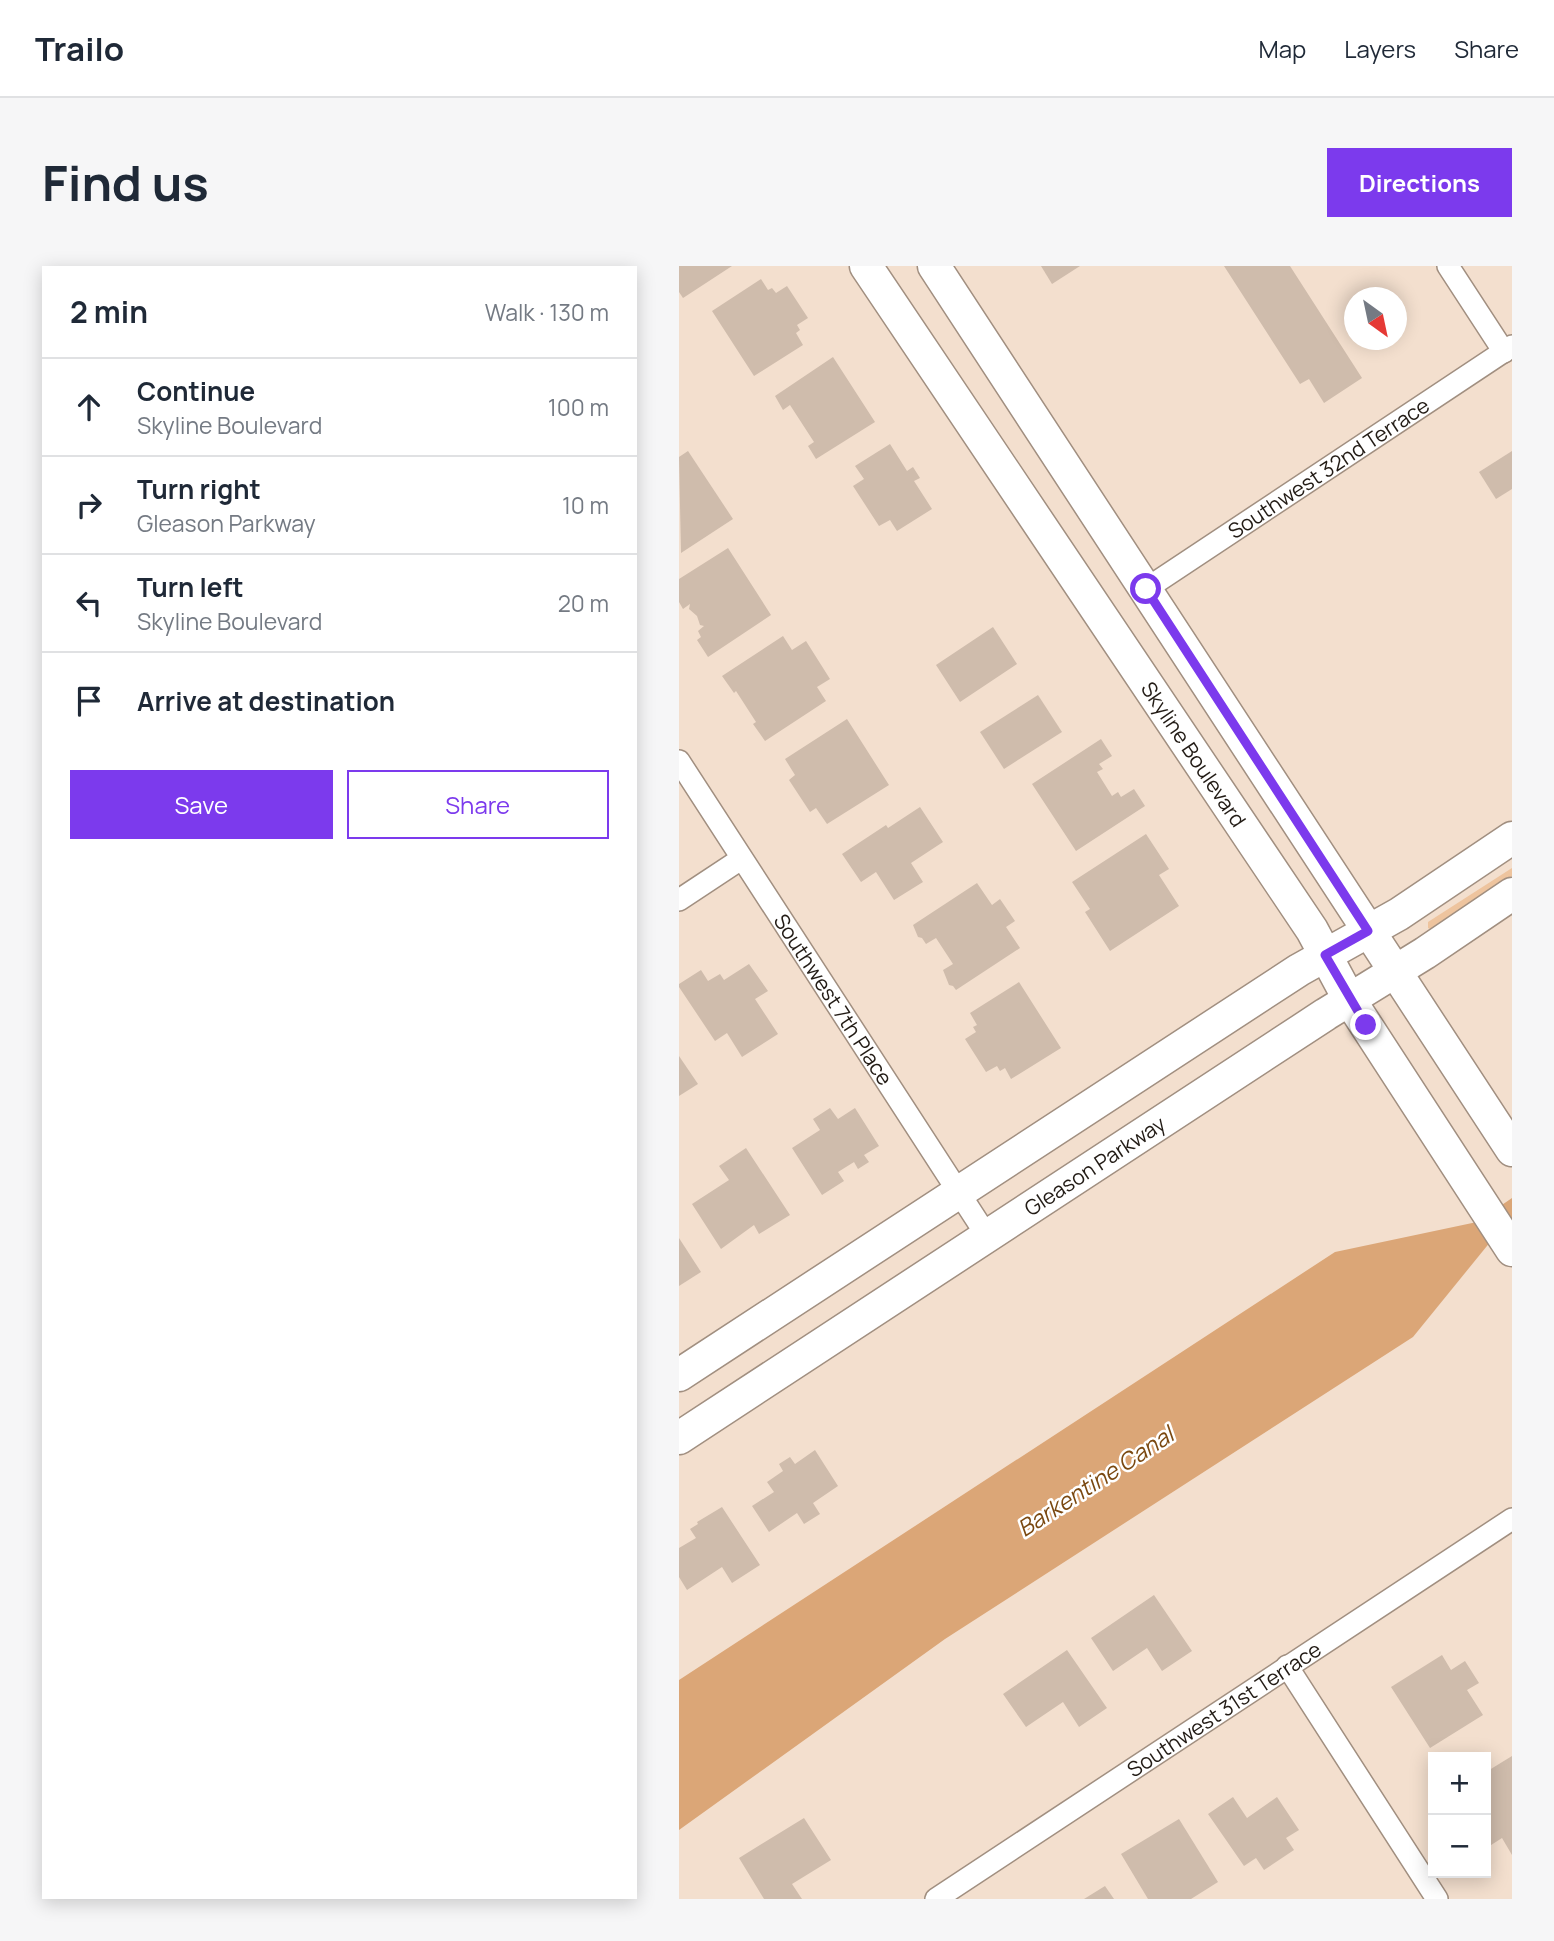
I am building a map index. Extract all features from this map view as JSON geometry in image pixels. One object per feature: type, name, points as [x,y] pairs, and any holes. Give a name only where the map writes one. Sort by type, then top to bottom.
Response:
[{"type":"street","name":"Skyline Boulevard","points":[[866,266],[1312,930],[1349,999],[1512,1250]]},
{"type":"street","points":[[935,266],[1511,1149]]},
{"type":"street","points":[[1448,266],[1508,349]]},
{"type":"street","name":"Southwest 32nd Terrace","points":[[1146,589],[1508,349]]},
{"type":"street","name":"Southwest 7th Place","points":[[679,761],[987,1236]]},
{"type":"street","points":[[679,1376],[958,1192],[1325,955],[1399,914],[1512,838]]},
{"type":"street","points":[[679,900],[741,859]]},
{"type":"street","name":"Gleason Parkway","points":[[679,1438],[1512,894]]},
{"type":"street","name":"Southwest 31st Terrace","points":[[936,1899],[1512,1519]]},
{"type":"street","points":[[1287,1666],[1437,1899]]},
{"type":"shaded area","points":[[1512,868],[1512,876],[1428,928],[1428,922]]},
{"type":"water","name":"Barkentine Canal","points":[[1512,1198],[1512,1227],[1491,1241],[1413,1337],[945,1639],[679,1830],[679,1680],[1335,1252],[1477,1222]]},
{"type":"building","points":[[679,266],[732,266],[683,298],[679,292]]},
{"type":"building","points":[[1041,266],[1080,266],[1052,284]]},
{"type":"building","points":[[1224,266],[1290,266],[1362,378],[1324,403],[1309,379],[1300,384]]},
{"type":"building","points":[[761,279],[768,290],[772,288],[776,293],[787,286],[808,318],[797,325],[800,330],[796,333],[803,345],[754,376],[712,311]]},
{"type":"building","points":[[833,357],[875,422],[816,459],[808,446],[814,442],[790,405],[783,410],[775,396]]},
{"type":"building","points":[[890,444],[907,471],[913,467],[920,478],[914,481],[932,509],[897,531],[890,520],[879,526],[853,486],[864,479],[855,466]]},
{"type":"building","points":[[688,451],[733,519],[681,553],[679,457]]},
{"type":"building","points":[[1512,451],[1512,489],[1496,499],[1479,472]]},
{"type":"building","points":[[728,548],[771,615],[708,657],[697,640],[701,637],[698,631],[704,626],[700,625],[697,616],[689,609],[690,604],[683,609],[679,602],[679,579]]},
{"type":"building","points":[[993,627],[1017,664],[960,702],[936,665]]},
{"type":"building","points":[[783,636],[792,650],[806,641],[830,679],[817,687],[826,701],[765,741],[736,691],[734,693],[722,676]]},
{"type":"building","points":[[1038,695],[1062,732],[1004,769],[980,732]]},
{"type":"building","points":[[847,719],[889,785],[827,824],[816,808],[810,812],[789,780],[795,775],[785,759]]},
{"type":"building","points":[[1101,739],[1112,756],[1099,764],[1103,769],[1097,772],[1112,796],[1118,792],[1121,797],[1134,789],[1145,806],[1076,851],[1032,784]]},
{"type":"building","points":[[920,807],[943,842],[911,863],[923,882],[894,900],[876,872],[861,882],[842,854],[886,825],[888,828]]},
{"type":"building","points":[[1146,834],[1169,869],[1159,875],[1179,906],[1110,951],[1085,912],[1090,909],[1072,882]]},
{"type":"building","points":[[977,883],[992,905],[1000,899],[1015,921],[1006,927],[1020,948],[956,990],[949,985],[943,970],[953,964],[936,938],[926,944],[918,937],[913,925]]},
{"type":"building","points":[[749,964],[768,991],[755,999],[778,1034],[742,1057],[727,1033],[715,1041],[679,984],[701,970],[708,981],[720,974],[724,980]]},
{"type":"building","points":[[1019,982],[1061,1048],[1011,1079],[1005,1068],[1000,1071],[997,1066],[986,1072],[965,1039],[976,1032],[973,1027],[977,1025],[970,1013]]},
{"type":"building","points":[[679,1056],[698,1084],[679,1096]]},
{"type":"building","points":[[830,1108],[838,1119],[855,1108],[879,1146],[864,1155],[869,1162],[858,1169],[854,1162],[838,1172],[844,1181],[822,1195],[792,1148],[820,1130],[813,1119]]},
{"type":"building","points":[[746,1148],[790,1215],[759,1234],[754,1225],[721,1249],[692,1204],[729,1180],[719,1166]]},
{"type":"building","points":[[679,1238],[701,1272],[679,1286]]},
{"type":"building","points":[[815,1450],[838,1486],[813,1503],[820,1514],[804,1524],[797,1513],[769,1532],[752,1506],[774,1492],[767,1482],[783,1471],[779,1464],[790,1457],[795,1464]]},
{"type":"building","points":[[722,1507],[760,1565],[732,1583],[722,1567],[687,1590],[679,1577],[679,1548],[696,1538],[690,1529],[698,1524],[697,1522]]},
{"type":"building","points":[[1154,1595],[1192,1651],[1162,1671],[1147,1648],[1113,1671],[1091,1638]]},
{"type":"building","points":[[1067,1650],[1107,1708],[1079,1727],[1063,1702],[1026,1727],[1003,1694]]},
{"type":"building","points":[[1442,1655],[1451,1670],[1465,1661],[1479,1683],[1467,1690],[1483,1715],[1430,1748],[1391,1687]]},
{"type":"building","points":[[1512,1756],[1512,1855],[1502,1838],[1491,1845],[1491,1769]]},
{"type":"building","points":[[1233,1797],[1247,1818],[1277,1797],[1299,1830],[1286,1838],[1294,1850],[1264,1870],[1256,1858],[1244,1866],[1208,1814]]},
{"type":"building","points":[[804,1818],[831,1860],[792,1884],[802,1899],[764,1899],[739,1858]]},
{"type":"building","points":[[1179,1819],[1218,1882],[1191,1899],[1148,1899],[1121,1854]]},
{"type":"building","points":[[1105,1886],[1114,1899],[1084,1899]]},
{"type":"route","points":[[1146,589],[1368,931],[1325,955],[1366,1025]]}]
